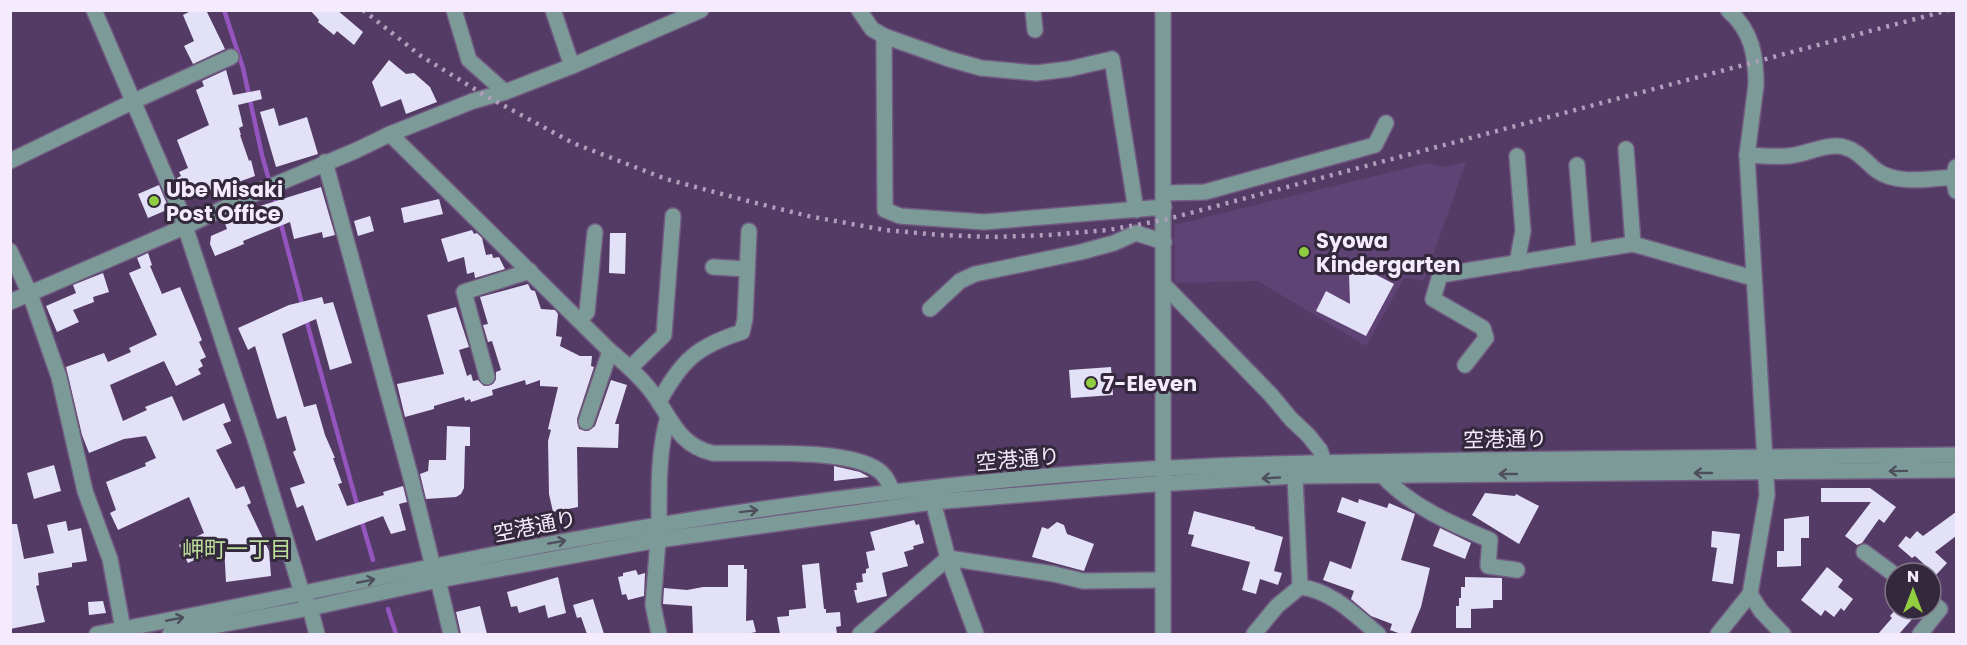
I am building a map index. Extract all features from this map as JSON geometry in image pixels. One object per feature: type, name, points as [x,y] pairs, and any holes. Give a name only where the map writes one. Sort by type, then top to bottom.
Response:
[{"type":"street","points":[[94,10],[179,208],[317,634]]},
{"type":"street","points":[[454,10],[469,60],[506,92]]},
{"type":"street","points":[[552,10],[573,66]]},
{"type":"street","points":[[10,302],[390,134],[473,101],[506,92],[573,66],[701,10]]},
{"type":"street","points":[[860,10],[872,29],[884,36],[981,68],[1036,73],[1069,69],[1112,59],[1136,210]]},
{"type":"street","points":[[1033,10],[1035,30]]},
{"type":"street","points":[[1162,10],[1163,634]]},
{"type":"street","points":[[1718,634],[1750,594],[1767,495],[1747,155],[1756,85],[1753,50],[1749,35],[1728,10]]},
{"type":"street","points":[[884,36],[885,210],[900,216],[984,222],[1136,210],[1164,200],[1205,192],[1375,146],[1386,123]]},
{"type":"street","points":[[10,161],[231,57]]},
{"type":"street","points":[[390,134],[630,368],[654,394],[685,440],[699,450],[730,454],[837,456],[876,468],[885,476],[893,492]]},
{"type":"street","points":[[1747,155],[1789,156],[1827,147],[1846,147],[1878,171],[1897,178],[1955,178]]},
{"type":"street","points":[[1626,149],[1633,244]]},
{"type":"street","points":[[1517,156],[1523,231],[1517,263]]},
{"type":"street","points":[[326,162],[452,634]]},
{"type":"street","points":[[1577,165],[1584,252]]},
{"type":"street","points":[[630,368],[664,335],[673,216]]},
{"type":"street","points":[[658,402],[678,370],[697,351],[716,341],[742,332],[745,319],[749,231]]},
{"type":"street","points":[[580,320],[587,312],[595,232]]},
{"type":"street","points":[[930,309],[960,281],[975,274],[1081,252],[1114,243],[1136,233],[1164,242]]},
{"type":"street","points":[[1465,365],[1486,338],[1483,328],[1432,299],[1440,275],[1633,244],[1753,278]]},
{"type":"street","points":[[10,251],[30,294],[59,377],[85,491],[110,559],[123,629]]},
{"type":"street","points":[[713,267],[747,269]]},
{"type":"street","points":[[487,377],[464,292],[530,271]]},
{"type":"street","points":[[1164,285],[1308,435],[1320,450],[1324,462]]},
{"type":"street","points":[[586,422],[610,351]]},
{"type":"street","points":[[659,634],[653,605],[660,475],[664,429],[668,417]]},
{"type":"street","name":"空港通り","points":[[658,533],[727,514],[893,492],[1027,478],[1382,475],[1766,465],[1956,455]]},
{"type":"street","name":"空港通り","points":[[97,634],[302,593],[435,574],[658,533],[1163,476],[1324,462],[1766,465],[1956,470]]},
{"type":"street","points":[[1382,475],[1394,489],[1460,527],[1490,540],[1488,566],[1517,570]]},
{"type":"street","points":[[1295,476],[1300,587]]},
{"type":"street","points":[[933,502],[948,558],[976,634]]},
{"type":"street","points":[[1864,552],[1883,566]]},
{"type":"street","points":[[860,634],[948,558],[1054,574],[1083,581],[1163,579]]},
{"type":"street","name":"空港通り","points":[[170,634],[310,608],[435,574]]},
{"type":"street","points":[[1254,634],[1277,606],[1300,587],[1314,588],[1332,598],[1378,634]]},
{"type":"street","points":[[1750,594],[1761,611],[1783,634]]},
{"type":"street","points":[[1920,634],[1930,621]]},
{"type":"shaded area","name":"Syowa Kindergarten","points":[[1466,162],[1424,281],[1404,278],[1366,346],[1258,281],[1175,283],[1174,225],[1428,163],[1444,167]]},
{"type":"building","points":[[193,10],[206,10],[225,49],[193,64],[184,46],[194,41],[183,15]]},
{"type":"building","points":[[310,10],[337,10],[363,32],[354,45],[337,31],[334,35],[318,22],[319,20]]},
{"type":"building","points":[[389,60],[406,74],[414,73],[430,87],[437,102],[406,114],[401,99],[381,107],[372,82]]},
{"type":"building","points":[[226,70],[233,95],[260,90],[262,99],[238,105],[243,126],[239,128],[240,135],[255,176],[233,184],[232,181],[208,191],[206,185],[183,194],[177,178],[181,176],[179,172],[188,168],[177,140],[209,125],[196,90],[204,86],[202,81]]},
{"type":"building","points":[[274,108],[279,126],[307,117],[318,154],[276,167],[260,112]]},
{"type":"building","points":[[159,185],[169,209],[148,218],[138,194]]},
{"type":"building","points":[[321,187],[335,235],[323,238],[322,232],[294,239],[290,222],[243,241],[244,244],[215,256],[210,244],[211,236],[227,229],[224,220],[235,216],[238,222],[262,213],[260,206]]},
{"type":"building","points":[[439,199],[443,214],[404,223],[401,208]]},
{"type":"building","points":[[370,216],[374,231],[358,236],[354,221]]},
{"type":"building","points":[[472,230],[474,234],[477,233],[482,238],[486,255],[492,254],[493,258],[499,257],[505,269],[475,278],[474,272],[467,274],[464,257],[448,262],[441,239]]},
{"type":"building","points":[[610,233],[626,233],[625,274],[609,273]]},
{"type":"building","points":[[148,253],[152,265],[150,266],[162,294],[180,287],[202,340],[199,342],[206,357],[200,360],[203,366],[198,369],[201,374],[176,386],[164,361],[110,385],[123,421],[147,410],[145,407],[172,396],[183,421],[224,403],[231,421],[223,424],[232,443],[216,450],[236,489],[244,486],[251,503],[247,505],[269,551],[271,576],[226,582],[224,546],[188,563],[179,545],[204,533],[189,497],[118,530],[110,513],[116,510],[106,482],[146,466],[145,463],[156,458],[146,436],[124,439],[89,453],[82,435],[66,367],[104,353],[108,362],[131,352],[129,348],[157,335],[129,273],[141,268],[137,258]]},
{"type":"building","points":[[1361,267],[1394,284],[1366,336],[1316,311],[1326,291],[1350,304],[1349,274],[1352,269]]},
{"type":"building","points":[[103,273],[109,292],[93,297],[94,302],[73,310],[79,322],[57,332],[46,306],[76,293],[73,285]]},
{"type":"building","points":[[528,284],[531,290],[535,291],[541,309],[555,310],[558,314],[556,336],[562,337],[560,346],[580,356],[592,356],[591,366],[594,367],[577,419],[579,429],[588,431],[595,426],[611,380],[627,385],[615,424],[619,424],[618,448],[577,447],[578,507],[553,512],[549,494],[548,441],[551,430],[548,429],[558,387],[540,386],[540,380],[526,385],[525,380],[492,390],[493,395],[471,402],[470,399],[465,401],[464,397],[405,417],[397,384],[444,374],[427,315],[456,307],[469,347],[459,350],[467,376],[471,374],[473,381],[478,380],[484,386],[493,384],[496,372],[501,370],[492,341],[488,342],[483,325],[488,324],[480,297]]},
{"type":"building","points":[[322,297],[324,304],[333,302],[352,363],[330,370],[316,319],[282,334],[304,407],[316,404],[335,458],[333,458],[342,483],[338,484],[347,506],[384,495],[383,492],[403,486],[407,502],[399,504],[406,530],[391,534],[383,516],[316,541],[303,505],[297,508],[290,488],[305,483],[293,452],[296,450],[286,416],[277,419],[255,346],[248,350],[238,328],[289,305]]},
{"type":"building","name":"7-Eleven","points":[[1111,367],[1113,395],[1071,398],[1069,370]]},
{"type":"building","points":[[447,426],[470,427],[470,446],[465,446],[464,488],[456,497],[426,499],[420,474],[428,471],[429,460],[446,460]]},
{"type":"building","points":[[54,465],[61,491],[34,499],[27,473]]},
{"type":"building","points":[[834,466],[860,472],[869,477],[834,481]]},
{"type":"building","points":[[1821,488],[1870,488],[1896,507],[1884,523],[1879,519],[1862,543],[1857,545],[1845,536],[1871,502],[1821,502]]},
{"type":"building","points":[[1485,493],[1515,496],[1516,494],[1539,506],[1519,544],[1472,515]]},
{"type":"building","points":[[1342,497],[1358,503],[1359,499],[1387,508],[1389,503],[1415,514],[1401,560],[1430,568],[1421,607],[1410,634],[1390,630],[1392,624],[1371,616],[1351,599],[1354,591],[1323,580],[1330,561],[1351,569],[1366,522],[1337,512]]},
{"type":"building","points":[[1194,511],[1283,537],[1274,571],[1282,573],[1278,585],[1260,579],[1256,594],[1242,590],[1250,562],[1191,546],[1194,535],[1188,534]]},
{"type":"building","points":[[1956,512],[1956,536],[1935,552],[1947,563],[1943,567],[1943,561],[1921,561],[1915,556],[1912,558],[1898,546],[1906,536],[1910,539],[1917,531],[1923,536]]},
{"type":"building","points":[[1809,516],[1809,538],[1801,538],[1801,566],[1777,567],[1777,551],[1784,551],[1784,519]]},
{"type":"building","points":[[914,520],[916,525],[919,524],[924,543],[904,552],[908,566],[882,573],[887,596],[857,603],[854,590],[857,590],[856,583],[863,582],[862,574],[866,573],[866,569],[869,568],[866,552],[875,550],[870,532]]},
{"type":"building","points":[[66,521],[68,531],[81,528],[87,561],[72,563],[72,567],[38,573],[39,585],[36,586],[45,622],[10,629],[10,524],[17,524],[24,559],[54,553],[47,525]]},
{"type":"building","points":[[1057,522],[1064,525],[1067,534],[1094,544],[1084,571],[1032,557],[1042,527],[1048,529]]},
{"type":"building","points":[[1440,528],[1471,543],[1465,559],[1433,546]]},
{"type":"building","points":[[1712,531],[1740,534],[1733,584],[1712,581],[1717,548],[1711,547]]},
{"type":"building","points":[[819,563],[824,609],[826,613],[840,612],[841,626],[836,627],[837,634],[780,634],[777,617],[789,616],[789,610],[806,608],[802,565]]},
{"type":"building","points":[[728,565],[744,565],[744,569],[747,569],[746,621],[753,620],[756,632],[693,634],[692,606],[663,604],[664,588],[687,590],[703,587],[728,587]]},
{"type":"building","points":[[1827,567],[1843,580],[1838,587],[1853,599],[1844,611],[1841,608],[1834,617],[1825,610],[1821,616],[1801,600]]},
{"type":"building","points":[[636,570],[638,575],[645,573],[644,596],[628,600],[626,594],[622,595],[618,577],[623,576],[623,573]]},
{"type":"building","points":[[558,577],[566,613],[548,618],[545,605],[519,613],[517,606],[511,607],[507,592]]},
{"type":"building","points":[[1465,577],[1502,578],[1502,600],[1493,600],[1493,608],[1471,609],[1471,628],[1456,628],[1456,606],[1459,606],[1461,587],[1465,587]]},
{"type":"building","points":[[593,599],[604,634],[587,634],[581,617],[577,618],[573,605]]},
{"type":"building","points":[[103,601],[106,613],[89,615],[88,602]]},
{"type":"building","points":[[480,606],[487,634],[461,634],[456,612]]},
{"type":"building","points":[[1889,621],[1910,621],[1899,634],[1878,634]]},
{"type":"waterway","points":[[224,10],[243,68],[269,180]]},
{"type":"waterway","points":[[272,189],[277,206]]},
{"type":"waterway","points":[[280,220],[303,308]]},
{"type":"waterway","points":[[306,319],[358,508]]},
{"type":"waterway","points":[[361,519],[373,560]]},
{"type":"waterway","points":[[388,609],[396,634]]},
{"type":"railway","points":[[363,10],[421,56],[486,96],[573,143],[666,179],[808,216],[885,230],[993,237],[1108,230],[1164,220],[1949,10]]},
{"type":"place","name":"Ube Misaki Post Office","points":[[154,201]]},
{"type":"place","name":"Syowa Kindergarten","points":[[1304,252]]},
{"type":"place","name":"7-Eleven","points":[[1091,383]]},
{"type":"district","name":"岬町一丁目","points":[[237,549]]}]
